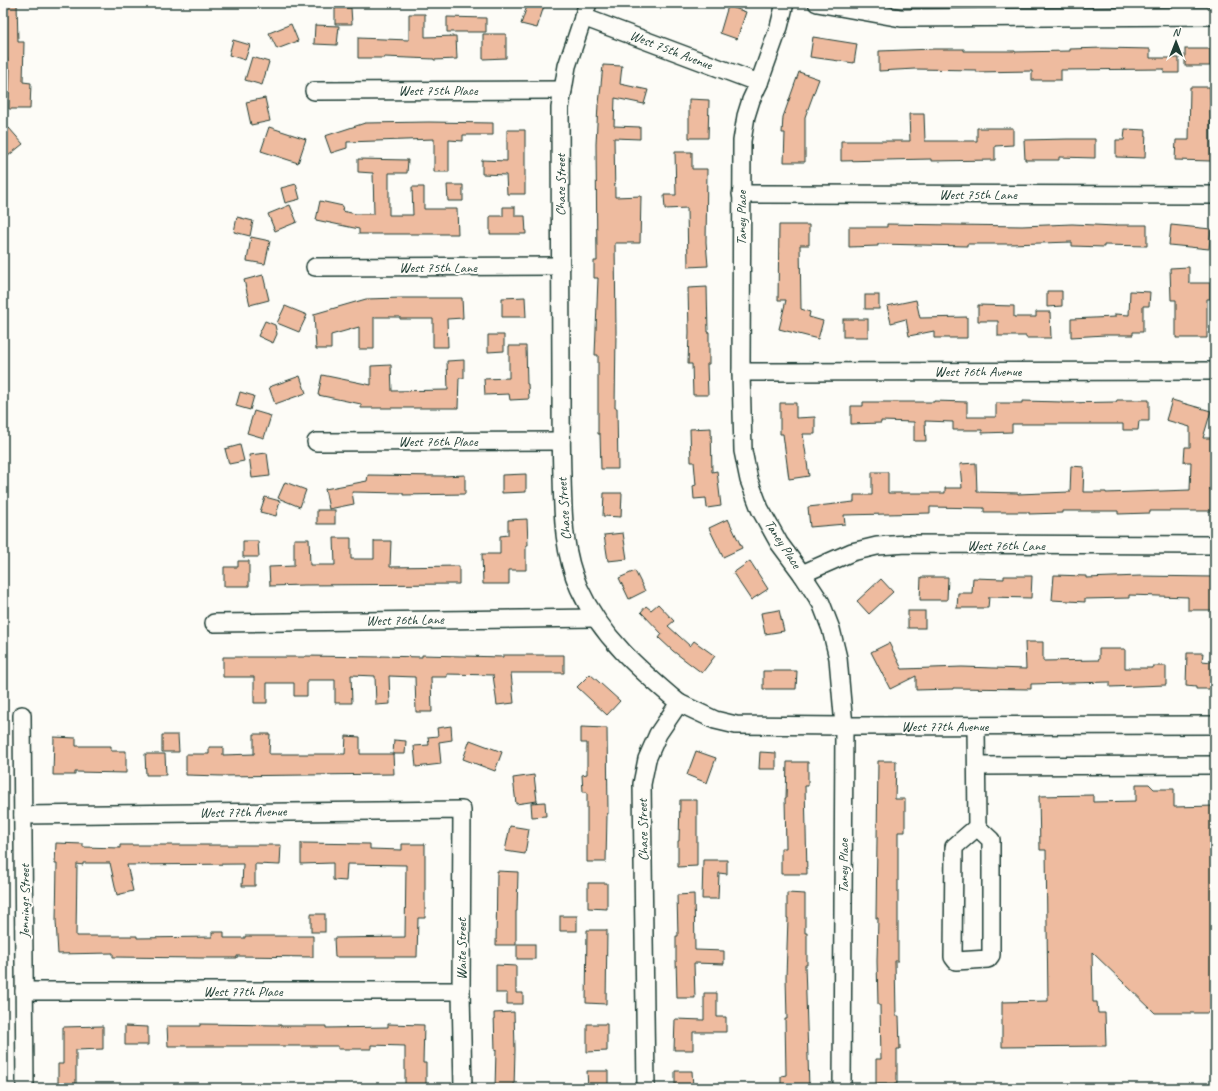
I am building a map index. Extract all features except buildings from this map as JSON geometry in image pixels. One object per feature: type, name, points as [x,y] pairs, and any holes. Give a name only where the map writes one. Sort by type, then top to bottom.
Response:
[{"type":"street","name":"Taney Place","points":[[785,3],[779,27],[746,116],[742,141],[741,372],[743,451],[749,480],[760,508],[776,538],[821,603],[831,629],[838,658],[844,726],[842,1088]]},
{"type":"street","points":[[817,3],[901,18],[1215,16]]},
{"type":"street","name":"West 75th Avenue","points":[[585,10],[759,83]]},
{"type":"street","name":"Chase Street","points":[[585,10],[569,60],[560,108],[561,441],[563,525],[569,556],[579,588],[595,618],[622,652],[646,676],[679,703],[658,734],[647,759],[642,784],[646,1088]]},
{"type":"street","name":"West 75th Place","points":[[314,91],[563,90]]},
{"type":"street","name":"West 75th Lane","points":[[741,194],[1215,195]]},
{"type":"street","name":"West 75th Lane","points":[[315,267],[561,266]]},
{"type":"street","name":"West 76th Avenue","points":[[741,372],[1215,371]]},
{"type":"street","name":"West 76th Place","points":[[316,442],[561,441]]},
{"type":"street","name":"West 76th Lane","points":[[802,574],[852,552],[878,546],[907,544],[1215,545]]},
{"type":"street","name":"West 76th Lane","points":[[214,623],[595,618]]},
{"type":"street","name":"West 77th Avenue","points":[[679,703],[715,720],[736,725],[1215,725]]},
{"type":"street","name":"Jennings Street","points":[[22,715],[25,1088]]},
{"type":"street","points":[[976,726],[977,827],[991,840],[991,955],[988,959],[956,961],[953,957],[954,847],[977,827]]},
{"type":"street","points":[[977,766],[1215,765]]},
{"type":"street","name":"West 77th Avenue","points":[[23,815],[462,810]]},
{"type":"street","name":"Waite Street","points":[[462,810],[461,991],[463,1088]]},
{"type":"street","name":"West 77th Place","points":[[24,991],[461,991]]}]
